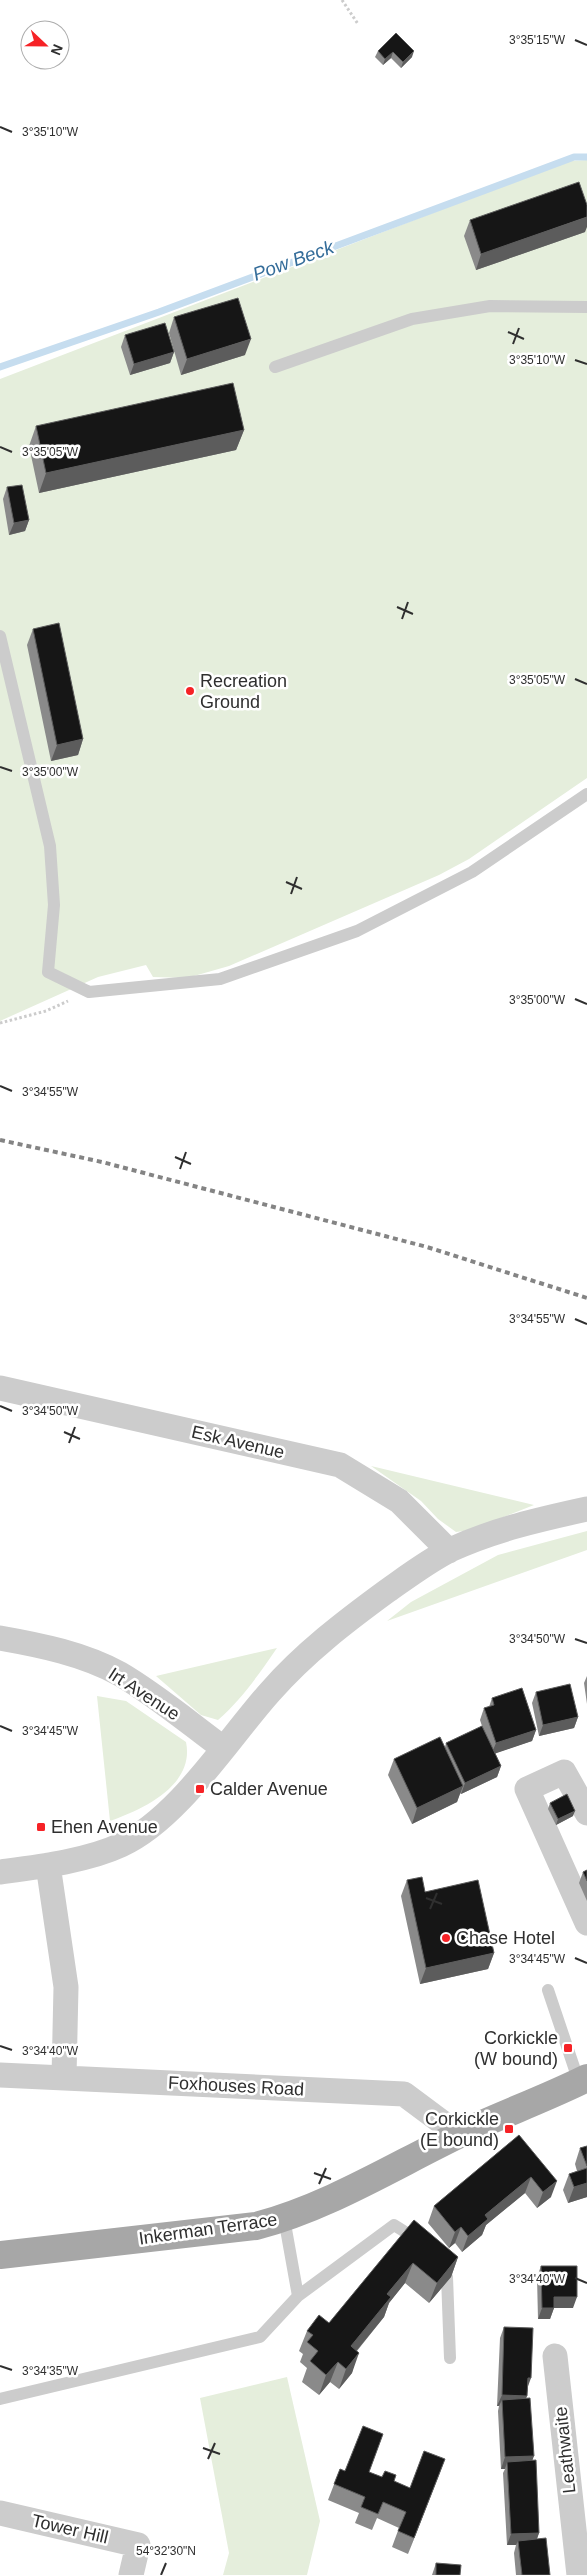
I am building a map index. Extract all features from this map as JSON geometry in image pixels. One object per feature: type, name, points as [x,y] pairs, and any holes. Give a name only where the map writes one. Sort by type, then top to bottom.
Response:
[{"type":"main road","name":"Inkerman Terrace","points":[[0,2255],[256,2226],[284,2218],[334,2198],[459,2135],[583,2080]]},
{"type":"street","name":"Esk Avenue","points":[[0,1388],[340,1465],[400,1501],[449,1550]]},
{"type":"street","points":[[0,1872],[48,1865],[121,1845],[154,1824],[182,1797],[271,1690],[315,1647],[401,1581],[449,1550],[495,1532],[543,1518],[587,1509]]},
{"type":"street","name":"Irt Avenue","points":[[0,1638],[36,1644],[76,1656],[120,1674],[223,1748]]},
{"type":"street","points":[[587,1813],[564,1772],[527,1789],[587,1923]]},
{"type":"street","points":[[48,1865],[66,1987],[64,2078]]},
{"type":"street","name":"Foxhouses Road","points":[[0,2075],[404,2094],[459,2135]]},
{"type":"street","name":"Leathwaite","points":[[555,2356],[579,2575]]},
{"type":"street","name":"Tower Hill","points":[[0,2512],[138,2545],[131,2575]]},
{"type":"lane","points":[[275,367],[412,319],[490,306],[587,306]]},
{"type":"lane","points":[[0,636],[50,846],[54,905],[48,972],[89,992],[220,979],[356,931],[472,872],[587,794]]},
{"type":"lane","points":[[548,1990],[583,2080]]},
{"type":"lane","points":[[284,2218],[298,2296]]},
{"type":"lane","points":[[0,2399],[260,2337],[298,2296],[394,2225],[410,2236],[448,2277],[450,2358]]},
{"type":"path","points":[[342,0],[358,24]]},
{"type":"path","points":[[0,1023],[46,1011],[89,992]]},
{"type":"green space","points":[[587,160],[587,778],[469,859],[439,875],[229,966],[187,978],[153,977],[146,965],[98,977],[0,1021],[0,379],[568,161]]},
{"type":"green space","points":[[371,1466],[534,1505],[471,1530],[456,1532],[438,1519],[421,1501]]},
{"type":"green space","points":[[587,1531],[587,1550],[387,1621],[411,1602],[498,1555]]},
{"type":"green space","points":[[277,1648],[257,1677],[218,1720],[201,1715],[156,1676]]},
{"type":"green space","points":[[97,1696],[126,1701],[186,1742],[187,1757],[183,1771],[175,1783],[151,1802],[110,1821]]},
{"type":"green space","points":[[287,2377],[320,2521],[307,2575],[223,2575],[229,2553],[200,2398]]},
{"type":"building","points":[[396,33],[414,51],[403,62],[393,52],[385,59],[378,51]]},
{"type":"building","points":[[579,182],[587,205],[587,217],[481,254],[470,220]]},
{"type":"building","points":[[238,298],[251,339],[187,359],[174,317]]},
{"type":"building","points":[[165,323],[174,352],[134,364],[125,335]]},
{"type":"building","points":[[233,383],[244,430],[46,473],[36,426]]},
{"type":"building","points":[[22,485],[29,520],[14,523],[7,487]]},
{"type":"building","points":[[59,623],[83,739],[57,745],[33,629]]},
{"type":"building","points":[[570,1684],[578,1717],[543,1725],[536,1692]]},
{"type":"building","points":[[522,1688],[536,1730],[496,1743],[484,1708],[494,1705],[492,1698]]},
{"type":"building","points":[[482,1726],[501,1766],[465,1783],[446,1743]]},
{"type":"building","points":[[440,1737],[463,1786],[417,1808],[394,1759]]},
{"type":"building","points":[[567,1794],[575,1811],[558,1819],[550,1803]]},
{"type":"building","points":[[587,1870],[587,1881],[583,1872]]},
{"type":"building","name":"Chase Hotel","points":[[422,1877],[425,1892],[478,1880],[494,1953],[426,1968],[407,1880]]},
{"type":"building","points":[[519,2135],[557,2181],[543,2192],[531,2177],[485,2215],[488,2219],[468,2236],[461,2227],[455,2232],[434,2206]]},
{"type":"building","points":[[587,2146],[587,2166],[580,2148]]},
{"type":"building","points":[[587,2168],[587,2183],[574,2187],[569,2174]]},
{"type":"building","points":[[414,2220],[458,2257],[437,2283],[413,2263],[387,2294],[391,2297],[351,2346],[359,2353],[346,2369],[338,2362],[326,2375],[310,2361],[318,2351],[307,2342],[313,2335],[307,2331],[319,2315],[329,2323]]},
{"type":"building","points":[[541,2266],[577,2266],[577,2297],[554,2297],[554,2308],[542,2308]]},
{"type":"building","points":[[504,2327],[533,2328],[531,2378],[528,2378],[527,2396],[502,2395]]},
{"type":"building","points":[[530,2398],[534,2456],[505,2457],[502,2400]]},
{"type":"building","points":[[363,2426],[383,2434],[369,2472],[382,2477],[385,2471],[396,2475],[394,2481],[410,2488],[424,2451],[445,2459],[414,2538],[398,2531],[406,2512],[383,2502],[378,2514],[361,2507],[365,2497],[334,2484],[340,2469],[345,2471]]},
{"type":"building","points":[[536,2460],[539,2533],[511,2534],[507,2462]]},
{"type":"building","points":[[546,2538],[550,2575],[522,2575],[518,2541]]},
{"type":"building","points":[[436,2563],[461,2565],[460,2575],[436,2575]]},
{"type":"waterway","name":"Pow Beck","points":[[0,367],[159,312],[574,157],[587,157]]},
{"type":"railway","points":[[0,1140],[102,1162],[427,1247],[587,1298]]},
{"type":"place","name":"Recreation Ground","points":[[190,691]]},
{"type":"place","name":"Calder Avenue","points":[[200,1789]]},
{"type":"place","name":"Ehen Avenue","points":[[41,1827]]},
{"type":"place","name":"Chase Hotel","points":[[446,1938]]},
{"type":"place","name":"Corkickle (W bound)","points":[[568,2048]]},
{"type":"place","name":"Corkickle (E bound)","points":[[509,2129]]}]
